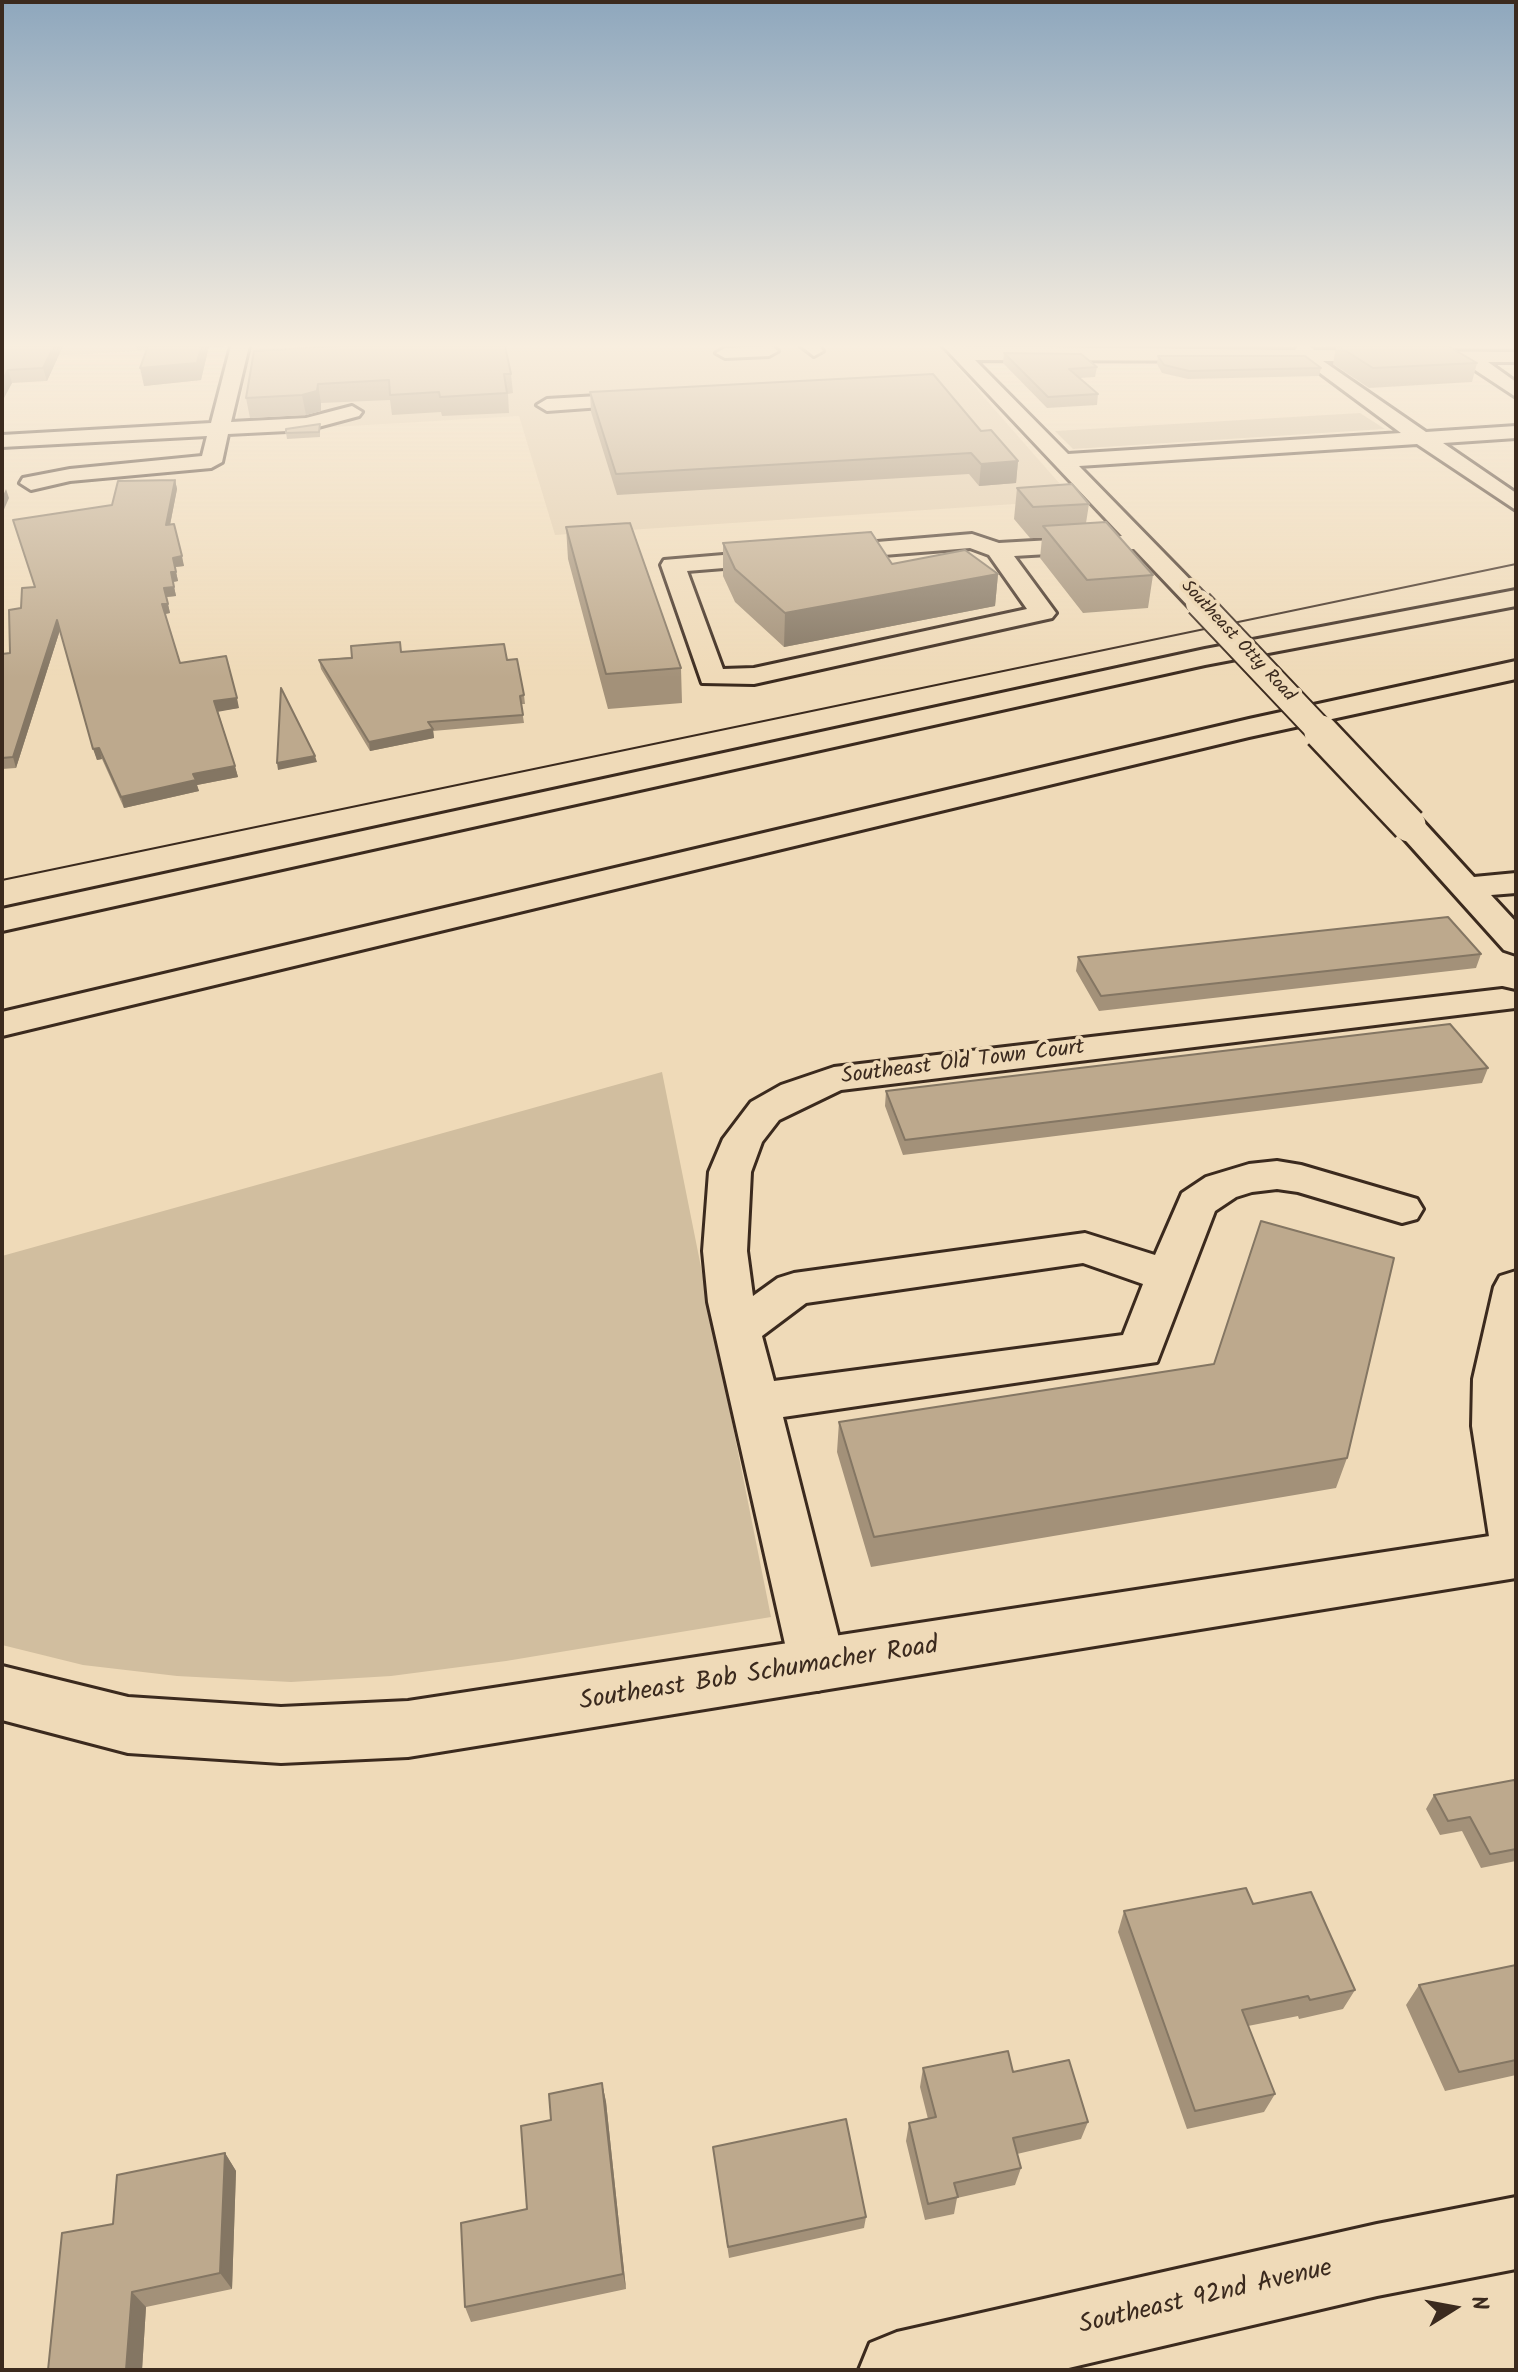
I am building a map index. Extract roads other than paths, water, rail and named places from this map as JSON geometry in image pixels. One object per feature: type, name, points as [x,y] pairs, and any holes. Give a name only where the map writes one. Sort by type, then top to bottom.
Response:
[{"type":"main road","points":[[2,920],[1205,657],[1516,598]]},
{"type":"main road","points":[[2,1024],[1235,732],[1466,681],[1516,673]]},
{"type":"main road","name":"Southeast Bob Schumacher Road","points":[[2,1693],[128,1725],[281,1735],[408,1729],[1516,1555]]},
{"type":"street","points":[[31,483],[70,475],[205,465],[215,457]]},
{"type":"street","name":"Southeast Otty Road","points":[[1056,457],[1199,603],[1516,943]]},
{"type":"street","points":[[1060,461],[1128,457]]},
{"type":"street","points":[[1448,457],[1516,503]]},
{"type":"street","points":[[997,550],[1043,613],[754,676],[712,677],[673,565],[972,541],[997,550],[1140,542]]},
{"type":"street","points":[[1466,888],[1516,883]]},
{"type":"street","name":"Southeast Old Town Court","points":[[818,1666],[738,1330],[725,1251],[730,1172],[743,1139],[765,1111],[795,1094],[834,1079],[1502,1000]]},
{"type":"street","points":[[755,1402],[1140,1350],[1197,1203],[1221,1187],[1249,1178],[1277,1175],[1301,1179],[1402,1209]]},
{"type":"street","points":[[738,1330],[794,1289],[1085,1248],[1169,1276]]},
{"type":"street","points":[[1516,1287],[1497,1379],[1496,1426],[1516,1543]]},
{"type":"street","name":"Southeast 92nd Avenue","points":[[897,2370],[1377,2260],[1516,2233]]},
{"type":"tram line","points":[[2,880],[1516,564]]}]
